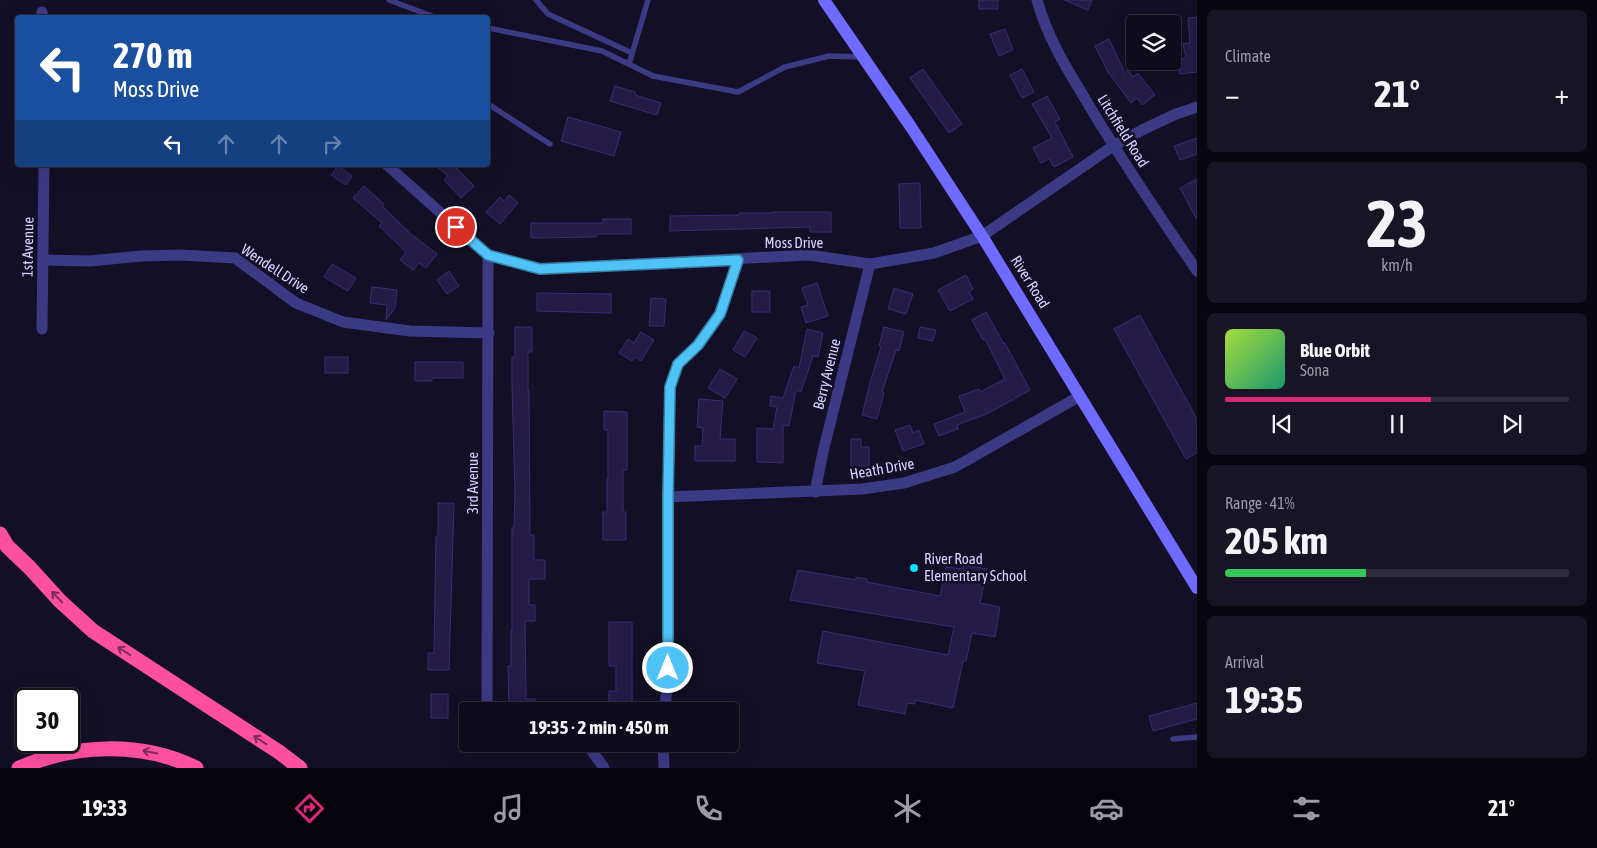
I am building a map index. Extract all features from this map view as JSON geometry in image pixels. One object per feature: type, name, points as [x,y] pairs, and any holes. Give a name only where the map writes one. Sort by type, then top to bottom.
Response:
[{"type":"highway","points":[[0,534],[7,546],[60,601],[93,631],[280,752],[300,768]]},
{"type":"highway","points":[[19,768],[43,759],[74,752],[123,749],[155,753],[196,768]]},
{"type":"main road","name":"River Road","points":[[824,0],[911,127],[982,236],[1197,588]]},
{"type":"street","name":"Litchfield Road","points":[[1037,0],[1058,54],[1113,146],[1197,271]]},
{"type":"street","name":"Moss Drive","points":[[389,167],[488,255],[540,269],[809,255],[870,264],[934,253],[982,236],[1113,146],[1176,114],[1197,107]]},
{"type":"street","name":"1st Avenue","points":[[42,329],[44,167]]},
{"type":"street","name":"Wendell Drive","points":[[42,260],[90,261],[141,256],[180,255],[235,258],[296,303],[344,322],[410,330],[488,333]]},
{"type":"street","name":"3rd Avenue","points":[[487,702],[488,255]]},
{"type":"street","points":[[666,702],[668,668],[670,387],[678,364],[698,345],[720,314],[738,260]]},
{"type":"street","name":"Berry Avenue","points":[[815,492],[870,264]]},
{"type":"street","name":"Heath Drive","points":[[668,497],[815,492],[862,489],[904,483],[955,466],[1080,396]]},
{"type":"street","points":[[593,752],[604,768]]},
{"type":"street","points":[[664,752],[664,768]]},
{"type":"lane","points":[[389,0],[428,15]]},
{"type":"lane","points":[[536,0],[548,14],[632,53]]},
{"type":"lane","points":[[629,64],[648,0]]},
{"type":"lane","points":[[490,28],[602,51],[652,76],[738,92],[785,67],[829,56],[862,57]]},
{"type":"lane","points":[[490,105],[550,144]]},
{"type":"lane","points":[[1173,739],[1197,737]]},
{"type":"building","points":[[979,0],[998,0],[998,9],[979,9]]},
{"type":"building","points":[[1064,0],[1092,0],[1088,10]]},
{"type":"building","points":[[1197,17],[1197,72],[1180,74],[1181,59],[1186,58],[1183,44],[1190,43],[1188,18]]},
{"type":"building","points":[[1005,29],[1013,50],[999,56],[990,34]]},
{"type":"building","points":[[1109,39],[1125,73],[1128,70],[1133,77],[1138,73],[1155,95],[1142,105],[1137,98],[1131,103],[1108,72],[1095,46]]},
{"type":"building","points":[[923,69],[962,124],[949,133],[910,78]]},
{"type":"building","points":[[1022,69],[1034,92],[1022,98],[1010,75]]},
{"type":"building","points":[[615,86],[635,92],[635,95],[661,103],[657,115],[610,101]]},
{"type":"building","points":[[1047,96],[1060,119],[1055,122],[1073,157],[1054,167],[1049,159],[1041,163],[1033,148],[1052,138],[1032,104]]},
{"type":"building","points":[[568,117],[621,132],[614,156],[561,141]]},
{"type":"building","points":[[1197,138],[1197,154],[1180,160],[1174,146]]},
{"type":"building","points":[[337,167],[339,167],[352,176],[346,185],[331,175]]},
{"type":"building","points":[[437,167],[455,167],[474,186],[461,198],[444,180],[448,176]]},
{"type":"building","points":[[1197,179],[1197,220],[1180,188]]},
{"type":"building","points":[[920,183],[921,228],[900,228],[899,184]]},
{"type":"building","points":[[364,186],[384,204],[382,206],[411,234],[437,254],[426,268],[419,263],[413,270],[400,260],[406,252],[379,226],[382,223],[353,198]]},
{"type":"building","points":[[509,195],[518,203],[500,224],[486,212],[500,197],[504,201]]},
{"type":"building","points":[[831,212],[831,232],[810,232],[810,227],[670,231],[670,216],[739,215],[739,213]]},
{"type":"building","points":[[603,219],[631,219],[631,234],[596,234],[596,237],[531,238],[531,223],[603,223]]},
{"type":"building","points":[[332,264],[356,278],[348,291],[324,277]]},
{"type":"building","points":[[449,271],[459,286],[447,294],[437,280]]},
{"type":"building","points":[[966,275],[973,289],[969,292],[973,299],[950,311],[938,290]]},
{"type":"building","points":[[817,283],[828,316],[806,323],[801,307],[808,305],[802,288]]},
{"type":"building","points":[[372,287],[397,290],[395,308],[386,320],[387,305],[370,303]]},
{"type":"building","points":[[894,288],[913,294],[906,314],[888,309]]},
{"type":"building","points":[[752,291],[770,291],[770,312],[752,312]]},
{"type":"building","points":[[537,293],[611,294],[611,313],[537,311]]},
{"type":"building","points":[[651,298],[666,299],[664,326],[649,326]]},
{"type":"building","points":[[986,312],[1030,390],[989,413],[957,425],[958,429],[939,436],[934,424],[965,412],[959,396],[979,389],[980,392],[1005,379],[985,339],[983,340],[972,320]]},
{"type":"building","points":[[1140,315],[1197,419],[1197,453],[1186,459],[1114,329]]},
{"type":"building","points":[[515,327],[532,327],[532,352],[528,352],[530,535],[534,535],[534,560],[545,560],[545,579],[529,579],[529,605],[535,605],[535,621],[525,621],[526,699],[535,699],[535,702],[509,702],[508,666],[511,666],[512,630],[512,528],[514,528],[515,493],[512,357],[515,357]]},
{"type":"building","points":[[884,327],[904,332],[899,351],[896,350],[882,392],[884,393],[877,419],[862,415],[881,347],[879,346]]},
{"type":"building","points":[[920,327],[936,330],[933,341],[918,338]]},
{"type":"building","points":[[807,329],[823,333],[818,357],[813,356],[801,392],[796,390],[789,426],[783,425],[783,463],[757,462],[757,428],[773,429],[777,407],[770,406],[771,396],[783,398],[794,366],[799,368]]},
{"type":"building","points":[[744,331],[757,338],[745,357],[733,350]]},
{"type":"building","points":[[641,332],[654,340],[641,361],[635,357],[632,361],[619,353],[628,339],[634,343]]},
{"type":"building","points":[[325,357],[348,357],[348,373],[325,373]]},
{"type":"building","points":[[415,362],[463,362],[463,378],[432,378],[432,381],[415,381]]},
{"type":"building","points":[[720,369],[737,379],[725,398],[708,388]]},
{"type":"building","points":[[699,399],[723,401],[720,439],[735,439],[735,461],[695,461],[695,446],[702,446],[703,428],[697,427]]},
{"type":"building","points":[[604,411],[627,412],[627,470],[623,470],[623,512],[626,512],[626,540],[603,540],[603,512],[607,512],[608,479],[608,430],[604,430]]},
{"type":"building","points":[[910,425],[913,433],[919,430],[924,444],[903,451],[895,430]]},
{"type":"building","points":[[851,439],[861,439],[861,447],[869,447],[869,466],[851,466]]},
{"type":"building","points":[[438,503],[454,503],[449,670],[428,670],[428,653],[434,653]]},
{"type":"building","points":[[964,565],[987,569],[980,603],[1000,607],[995,637],[972,633],[966,661],[963,661],[953,708],[915,700],[915,704],[907,703],[905,714],[858,705],[865,671],[817,663],[823,631],[948,655],[954,627],[790,600],[798,570],[856,580],[856,577],[867,579],[867,582],[940,596],[946,567],[963,569]]},
{"type":"building","points":[[609,622],[632,622],[632,702],[609,702],[609,691],[616,691],[616,666],[609,666]]},
{"type":"building","points":[[431,694],[448,694],[448,718],[431,718]]},
{"type":"building","points":[[1197,703],[1197,719],[1153,731],[1149,716]]},
{"type":"place","name":"River Road Elementary School","points":[[914,568]]},
{"type":"route","points":[[456,227],[488,255],[540,269],[738,260],[720,314],[698,345],[678,364],[670,387],[668,668]]}]
